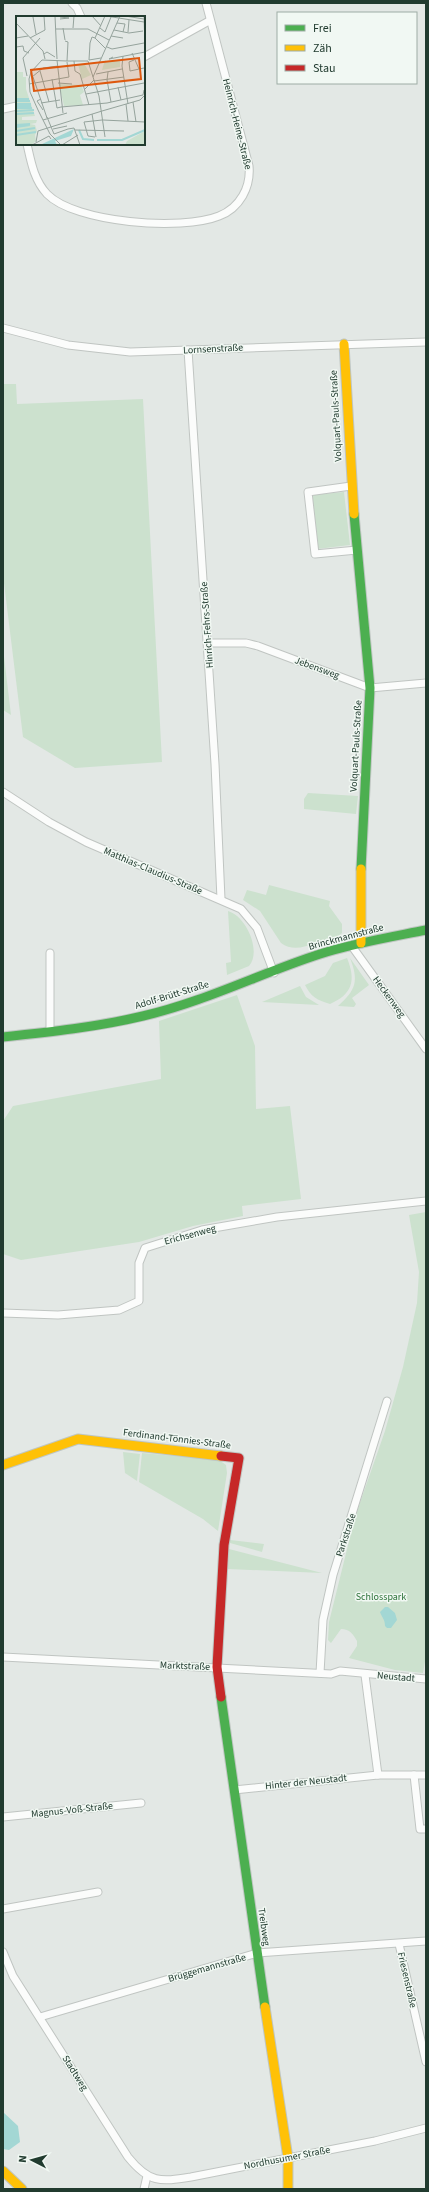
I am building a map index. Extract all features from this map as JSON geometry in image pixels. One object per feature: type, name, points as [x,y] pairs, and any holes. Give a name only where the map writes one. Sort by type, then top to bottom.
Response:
[{"type":"street","points":[[72,3],[77,8],[81,16]]},
{"type":"street","name":"Heinrich-Heine-Straße","points":[[27,145],[32,166],[40,186],[54,200],[81,212],[120,221],[175,223],[209,219],[229,211],[239,201],[245,191],[250,172],[248,157],[209,21],[206,3]]},
{"type":"street","points":[[145,56],[209,21]]},
{"type":"street","points":[[3,109],[16,106]]},
{"type":"street","name":"Lornsenstraße","points":[[3,328],[87,348],[130,352],[426,342]]},
{"type":"street","name":"Volquart-Pauls-Straße","points":[[344,344],[351,486],[370,688],[361,873],[361,943]]},
{"type":"street","name":"Hinrich-Fehrs-Straße","points":[[188,350],[208,643],[221,899]]},
{"type":"street","points":[[351,486],[308,492],[315,554],[357,550]]},
{"type":"street","name":"Jebensweg","points":[[208,643],[246,644],[258,646],[370,688],[426,683]]},
{"type":"street","name":"Matthias-Claudius-Straße","points":[[3,792],[49,822],[86,842],[221,899],[241,909],[252,920],[274,973]]},
{"type":"street","name":"Brinckmannstraße","points":[[274,973],[320,954],[361,943],[426,930]]},
{"type":"street","name":"Heckenweg","points":[[351,946],[426,1049]]},
{"type":"street","points":[[50,953],[50,1032]]},
{"type":"street","name":"Adolf-Brütt-Straße","points":[[3,1037],[50,1032],[144,1016],[274,973]]},
{"type":"street","name":"Erichsenweg","points":[[3,1313],[58,1315],[119,1310],[139,1301],[139,1263],[145,1248],[202,1230],[300,1214],[402,1205],[426,1201]]},
{"type":"street","name":"Parkstraße","points":[[320,1673],[323,1620],[333,1575],[388,1401]]},
{"type":"street","name":"Ferdinand-Tönnies-Straße","points":[[3,1465],[78,1439],[239,1458],[224,1545],[217,1667]]},
{"type":"street","name":"Marktstraße","points":[[3,1657],[331,1674],[340,1671],[365,1674]]},
{"type":"street","name":"Treibweg","points":[[217,1667],[257,1953],[288,2158],[288,2189]]},
{"type":"street","points":[[365,1674],[378,1774]]},
{"type":"street","name":"Neustadt","points":[[365,1674],[426,1679]]},
{"type":"street","name":"Hinter der Neustadt","points":[[234,1790],[378,1774],[426,1775]]},
{"type":"street","points":[[414,1775],[420,1829],[426,1829]]},
{"type":"street","name":"Magnus-Voß-Straße","points":[[3,1817],[141,1803]]},
{"type":"street","points":[[3,1909],[98,1892]]},
{"type":"street","name":"Brüggemannstraße","points":[[40,2017],[257,1953],[426,1941]]},
{"type":"street","name":"Friesenstraße","points":[[399,1944],[426,2062]]},
{"type":"street","name":"Stadtweg","points":[[3,1952],[13,1976],[128,2158],[147,2176]]},
{"type":"street","name":"Nordhusumer Straße","points":[[147,2176],[155,2179],[176,2179],[375,2141],[426,2128]]},
{"type":"street","points":[[3,2171],[22,2189]]},
{"type":"street","points":[[144,2189],[147,2176]]},
{"type":"green space","points":[[3,384],[16,384],[17,404],[143,399],[162,762],[75,768],[23,737],[3,575]]},
{"type":"green space","points":[[344,492],[350,545],[317,549],[312,495]]},
{"type":"green space","points":[[3,648],[11,715],[3,710]]},
{"type":"green space","points":[[308,793],[358,796],[356,814],[304,809],[304,799]]},
{"type":"green space","points":[[269,885],[330,901],[329,906],[342,924],[342,933],[337,937],[308,946],[294,948],[288,947],[281,943],[260,911],[243,900],[247,890],[266,895]]},
{"type":"green space","points":[[228,911],[235,914],[246,927],[253,943],[254,952],[253,960],[249,966],[227,975],[226,963],[231,962]]},
{"type":"green space","points":[[347,958],[352,980],[348,991],[344,996],[330,1004],[312,995],[305,985],[325,976],[333,963]]},
{"type":"green space","points":[[350,958],[369,985],[352,998],[356,1004],[354,1007],[338,1006],[349,995],[354,985],[355,979]]},
{"type":"green space","points":[[300,986],[306,997],[319,1005],[262,1002]]},
{"type":"green space","points":[[237,995],[255,1046],[256,1109],[290,1106],[301,1199],[242,1206],[243,1216],[193,1226],[139,1242],[21,1260],[3,1254],[3,1121],[13,1106],[161,1079],[159,1021]]},
{"type":"green space","name":"Schlosspark","points":[[426,1212],[426,1656],[423,1673],[395,1670],[349,1658],[357,1646],[357,1641],[353,1634],[347,1630],[341,1629],[331,1643],[328,1640],[329,1622],[355,1517],[385,1431],[403,1367],[417,1303],[419,1272],[409,1215]]},
{"type":"green space","points":[[123,1452],[140,1454],[137,1481],[125,1473]]},
{"type":"green space","points":[[142,1453],[219,1460],[226,1465],[227,1473],[218,1531],[203,1519],[139,1482]]},
{"type":"green space","points":[[230,1540],[264,1544],[262,1552],[230,1543]]},
{"type":"green space","points":[[229,1549],[322,1573],[228,1569]]},
{"type":"water","points":[[385,1607],[388,1607],[395,1613],[397,1620],[391,1628],[387,1628],[385,1626],[380,1612]]},
{"type":"water","points":[[3,2112],[18,2126],[20,2142],[9,2150],[3,2149]]},
{"type":"traffic: fast","points":[[354,514],[370,688],[361,869]]},
{"type":"traffic: fast","points":[[3,1037],[91,1026],[143,1016],[188,1003],[333,950],[359,943],[426,930]]},
{"type":"traffic: fast","points":[[221,1697],[265,2007]]},
{"type":"traffic: slow","points":[[344,344],[354,514]]},
{"type":"traffic: slow","points":[[361,869],[361,943]]},
{"type":"traffic: slow","points":[[3,1465],[78,1439],[221,1456]]},
{"type":"traffic: slow","points":[[265,2007],[288,2158],[288,2189]]},
{"type":"traffic: slow","points":[[3,2171],[22,2189]]},
{"type":"traffic: jam","points":[[221,1456],[239,1458],[224,1545],[217,1667],[221,1697]]}]
